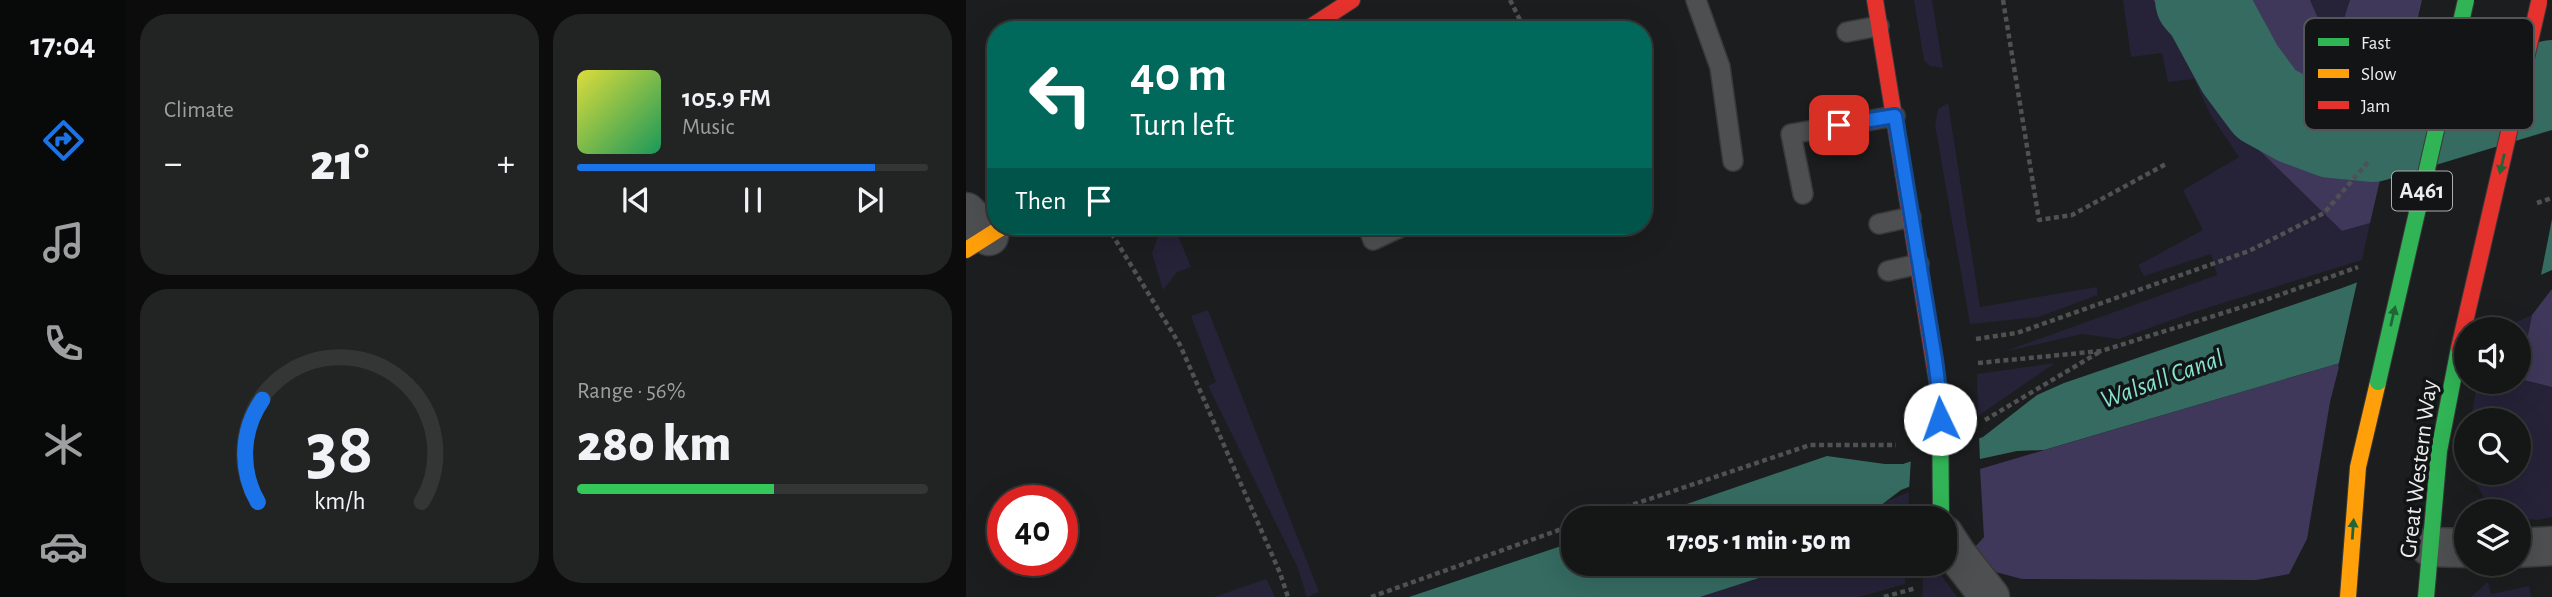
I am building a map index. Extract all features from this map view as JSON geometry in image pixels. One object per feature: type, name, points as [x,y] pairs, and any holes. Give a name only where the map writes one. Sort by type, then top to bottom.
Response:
[{"type":"main road","points":[[1320,21],[1352,0]]},
{"type":"main road","points":[[1875,0],[1934,352],[1940,399],[1941,506]]},
{"type":"main road","name":"A461","points":[[2462,18],[2466,0]]},
{"type":"main road","name":"Great Western Way","points":[[2534,23],[2539,1]]},
{"type":"main road","name":"A461","points":[[2348,597],[2358,467],[2436,130]]},
{"type":"main road","name":"Great Western Way","points":[[2427,597],[2448,548],[2439,451],[2459,348],[2509,130]]},
{"type":"main road","points":[[966,271],[981,231]]},
{"type":"street","points":[[2531,547],[2552,546]]},
{"type":"street","points":[[1957,555],[1990,597]]},
{"type":"lane","points":[[1696,0],[1720,67],[1733,161]]},
{"type":"lane","points":[[1847,32],[1879,26]]},
{"type":"lane","points":[[1803,194],[1791,134],[1895,116]]},
{"type":"lane","points":[[1879,224],[1911,217]]},
{"type":"lane","points":[[1371,235],[1373,240],[1392,235]]},
{"type":"lane","points":[[1888,271],[1919,264]]},
{"type":"path","points":[[1510,0],[1520,21]]},
{"type":"path","points":[[2003,0],[2039,220],[2072,215],[2166,164]]},
{"type":"path","points":[[1934,352],[2017,333],[2249,251],[2324,213],[2369,161]]},
{"type":"path","points":[[2526,207],[2552,198]]},
{"type":"path","points":[[1113,235],[1180,345],[1280,573],[1288,597]]},
{"type":"path","points":[[1934,352],[1976,363],[2101,351],[2265,300],[2369,263]]},
{"type":"path","points":[[1976,425],[2101,351]]},
{"type":"path","points":[[1629,506],[1810,445],[1891,447],[1904,443]]},
{"type":"path","points":[[1371,597],[1561,529]]},
{"type":"path","points":[[1884,597],[1916,588]]},
{"type":"shaded area","points":[[1914,0],[1932,0],[1943,68],[1930,66],[1924,60]]},
{"type":"shaded area","points":[[2123,0],[2153,0],[2193,49],[2217,109],[2342,231],[2370,223],[2362,260],[2194,312],[2119,339],[2082,334],[2003,352],[2217,275],[2211,254],[2144,276],[2138,265],[2203,230],[2183,190],[2239,157],[2210,114],[2194,79],[2168,82],[2162,53],[2131,57]]},
{"type":"shaded area","points":[[2153,0],[2310,0],[2318,18],[2304,18],[2304,130],[2392,130],[2370,223],[2342,231],[2217,109],[2193,49]]},
{"type":"shaded area","points":[[2310,0],[2350,0],[2344,18],[2318,18]]},
{"type":"shaded area","points":[[2350,0],[2422,0],[2418,18],[2344,18]]},
{"type":"shaded area","points":[[1948,103],[1980,307],[2097,287],[2097,295],[2039,317],[1970,324],[1935,125],[1938,109]]},
{"type":"shaded area","points":[[1159,235],[1178,235],[1191,267],[1177,272],[1163,290],[1152,253]]},
{"type":"shaded area","points":[[2552,289],[2552,387],[2531,382],[2532,315]]},
{"type":"shaded area","points":[[1208,310],[1319,592],[1307,597],[1297,566],[1208,386],[1216,382],[1191,316]]},
{"type":"shaded area","points":[[2055,363],[1978,416],[1977,374]]},
{"type":"shaded area","points":[[2340,363],[2330,402],[2307,539],[2289,574],[2256,580],[2022,579],[1988,570],[1974,548],[1984,537],[1980,469]]},
{"type":"shaded area","points":[[2531,382],[2552,387],[2552,517],[2531,519],[2531,499],[2485,499],[2477,485],[2531,485],[2531,408],[2473,408],[2475,394],[2531,394]]},
{"type":"shaded area","points":[[1909,492],[1908,506],[1878,506]]},
{"type":"shaded area","points":[[1905,576],[1905,584],[1859,597],[1700,597],[1762,577]]},
{"type":"shaded area","points":[[1942,576],[1957,597],[1922,597],[1923,577]]},
{"type":"shaded area","points":[[1266,579],[1275,597],[1214,597]]},
{"type":"shaded area","points":[[2488,582],[2491,594],[2529,586],[2531,597],[2471,597]]},
{"type":"water","name":"Walsall Canal","points":[[2552,210],[2552,270],[2340,363],[2044,450],[2017,451],[1980,459],[1901,490],[1880,506],[1681,506],[1827,456],[1903,464],[1983,437],[2037,395],[2064,383],[2342,288]]},
{"type":"water","points":[[1561,546],[1561,576],[1764,576],[1700,597],[1409,597]]},
{"type":"pier","points":[[2552,206],[2540,280],[2338,367],[2358,278]]},
{"type":"pier","points":[[1979,435],[1980,463],[1909,491],[1911,458]]},
{"type":"waterway","points":[[2199,0],[2208,10],[2240,69],[2266,104],[2304,124]]},
{"type":"waterway","points":[[2534,89],[2552,84]]},
{"type":"waterway","points":[[2321,130],[2332,134],[2373,138],[2400,130]]},
{"type":"traffic: fast","points":[[2462,18],[2466,0]]},
{"type":"traffic: fast","points":[[2378,382],[2436,130]]},
{"type":"traffic: fast","points":[[2426,597],[2439,451],[2454,374]]},
{"type":"traffic: fast","points":[[1940,399],[1941,506]]},
{"type":"traffic: slow","points":[[966,250],[990,235]]},
{"type":"traffic: slow","points":[[2348,597],[2358,467],[2378,382]]},
{"type":"traffic: jam","points":[[1320,21],[1352,0]]},
{"type":"traffic: jam","points":[[1875,0],[1940,399]]},
{"type":"traffic: jam","points":[[2534,24],[2539,2]]},
{"type":"traffic: jam","points":[[2466,317],[2509,130]]},
{"type":"route","points":[[1839,125],[1895,116],[1935,359],[1940,419]]}]
